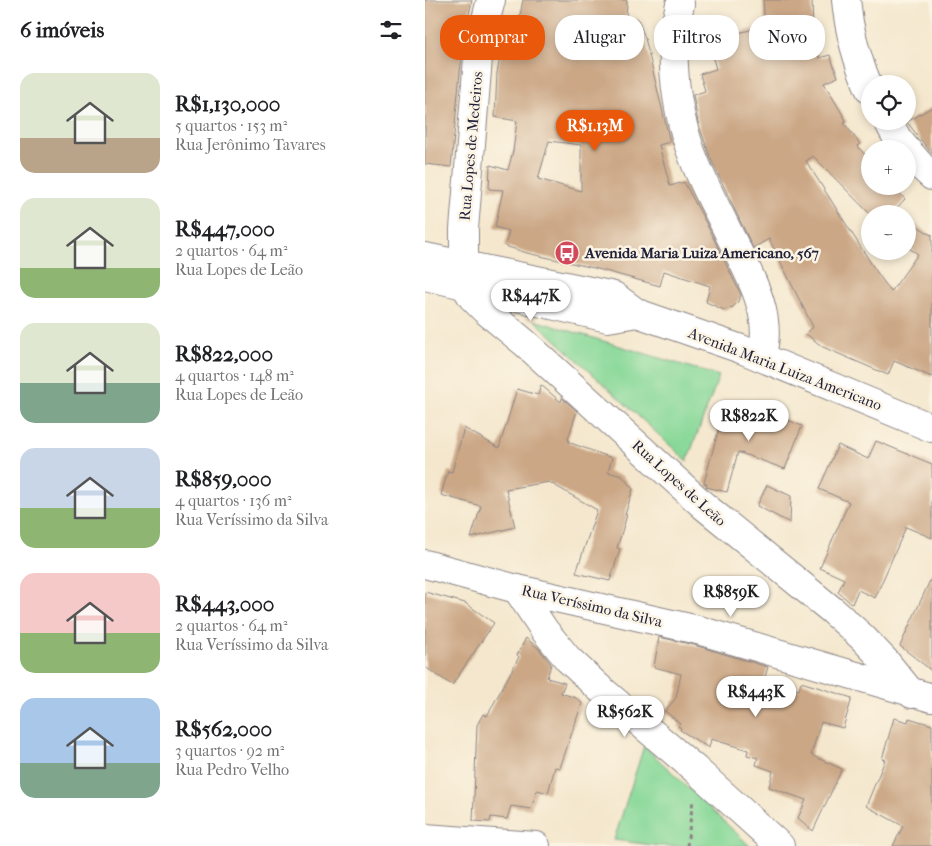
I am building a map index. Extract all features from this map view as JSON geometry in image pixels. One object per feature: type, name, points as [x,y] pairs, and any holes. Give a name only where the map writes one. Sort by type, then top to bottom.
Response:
[{"type":"street","name":"Rua Lopes de Medeiros","points":[[463,274],[464,229],[479,46],[491,0]]},
{"type":"street","points":[[846,0],[849,28],[863,75]]},
{"type":"street","points":[[680,4],[674,32],[675,91],[689,146],[707,189],[749,273],[761,303],[765,345],[761,357]]},
{"type":"street","points":[[916,161],[932,176]]},
{"type":"street","name":"Avenida Maria Luiza Americano","points":[[425,257],[463,274],[608,318],[637,313],[761,357],[932,428]]},
{"type":"street","name":"Avenida Maria Luiza Americano","points":[[425,276],[463,274]]},
{"type":"street","name":"Rua Lopes de Leão","points":[[463,274],[472,297],[485,310],[525,343],[704,506],[833,611],[922,696]]},
{"type":"street","name":"Rua Veríssimo da Silva","points":[[425,564],[517,590],[698,630],[922,696]]},
{"type":"street","points":[[517,590],[545,631],[568,659],[696,770],[779,846]]},
{"type":"street","points":[[425,838],[536,846]]},
{"type":"path","points":[[687,846],[696,770]]},
{"type":"green space","points":[[534,320],[719,376],[687,461]]},
{"type":"green space","points":[[644,746],[750,846],[659,846],[614,840]]},
{"type":"building","points":[[425,0],[472,0],[469,15],[440,15],[440,60],[462,60],[451,167],[425,164]]},
{"type":"building","points":[[523,0],[627,0],[626,15],[555,15],[555,60],[644,60],[644,35],[670,142],[659,145],[670,186],[684,182],[741,295],[737,303],[733,307],[724,310],[706,302],[710,286],[664,271],[660,286],[505,246],[509,231],[495,227],[503,190],[489,189],[490,165],[508,170],[517,121],[495,117],[500,60],[545,60],[545,15],[520,15]],"holes":[[[549,141],[581,145],[581,191],[538,179]]]},
{"type":"building","points":[[763,0],[812,0],[812,15],[764,15]]},
{"type":"building","points":[[749,30],[749,60],[825,60],[825,56],[830,55],[838,77],[824,83],[847,122],[844,123],[860,144],[857,146],[861,150],[861,195],[901,195],[905,199],[899,205],[861,205],[813,156],[806,161],[861,248],[861,260],[869,260],[891,292],[914,260],[916,260],[918,254],[916,253],[916,225],[932,234],[932,377],[894,361],[888,375],[823,347],[806,334],[813,327],[769,239],[753,248],[710,157],[698,122],[693,95],[705,91],[700,74],[716,69],[713,60],[739,60],[739,33]]},
{"type":"building","points":[[932,107],[932,154],[913,130],[916,130],[916,117]]},
{"type":"building","points":[[541,385],[561,402],[562,398],[577,411],[568,442],[612,458],[608,472],[622,476],[633,489],[617,548],[620,549],[610,581],[576,573],[597,510],[549,482],[506,489],[515,527],[471,538],[481,506],[441,495],[448,471],[452,472],[464,428],[499,448],[517,389],[538,395]]},
{"type":"building","points":[[726,402],[768,414],[769,412],[802,426],[785,469],[738,452],[727,492],[706,487],[707,484],[704,483]]},
{"type":"building","points":[[876,441],[932,464],[932,538],[906,527],[875,598],[858,590],[852,604],[838,592],[844,579],[820,568],[849,502],[819,489],[838,445],[868,459]]},
{"type":"building","points":[[767,485],[791,496],[790,523],[757,506]]},
{"type":"building","points":[[932,576],[932,671],[900,646]]},
{"type":"building","points":[[425,592],[465,603],[494,623],[452,685],[425,667]]},
{"type":"building","points":[[659,637],[694,645],[768,667],[764,680],[799,690],[801,682],[852,698],[843,728],[821,722],[811,755],[842,769],[813,831],[798,818],[806,800],[769,787],[773,771],[756,765],[758,758],[747,755],[748,750],[711,739],[709,748],[680,730],[681,728],[678,726],[680,724],[665,711],[676,698],[681,674],[654,667]]},
{"type":"building","points":[[526,638],[539,649],[551,664],[547,678],[565,683],[561,693],[576,698],[582,703],[560,768],[555,767],[548,793],[537,790],[531,809],[511,806],[507,819],[491,817],[490,822],[473,821],[477,725],[483,714],[487,716],[519,657],[517,655]]},
{"type":"building","points":[[894,718],[908,722],[909,718],[932,725],[932,846],[893,846],[903,826],[866,806],[885,760],[882,759]]},
{"type":"place","name":"Avenida Maria Luiza Americano, 567","points":[[567,253]]}]
